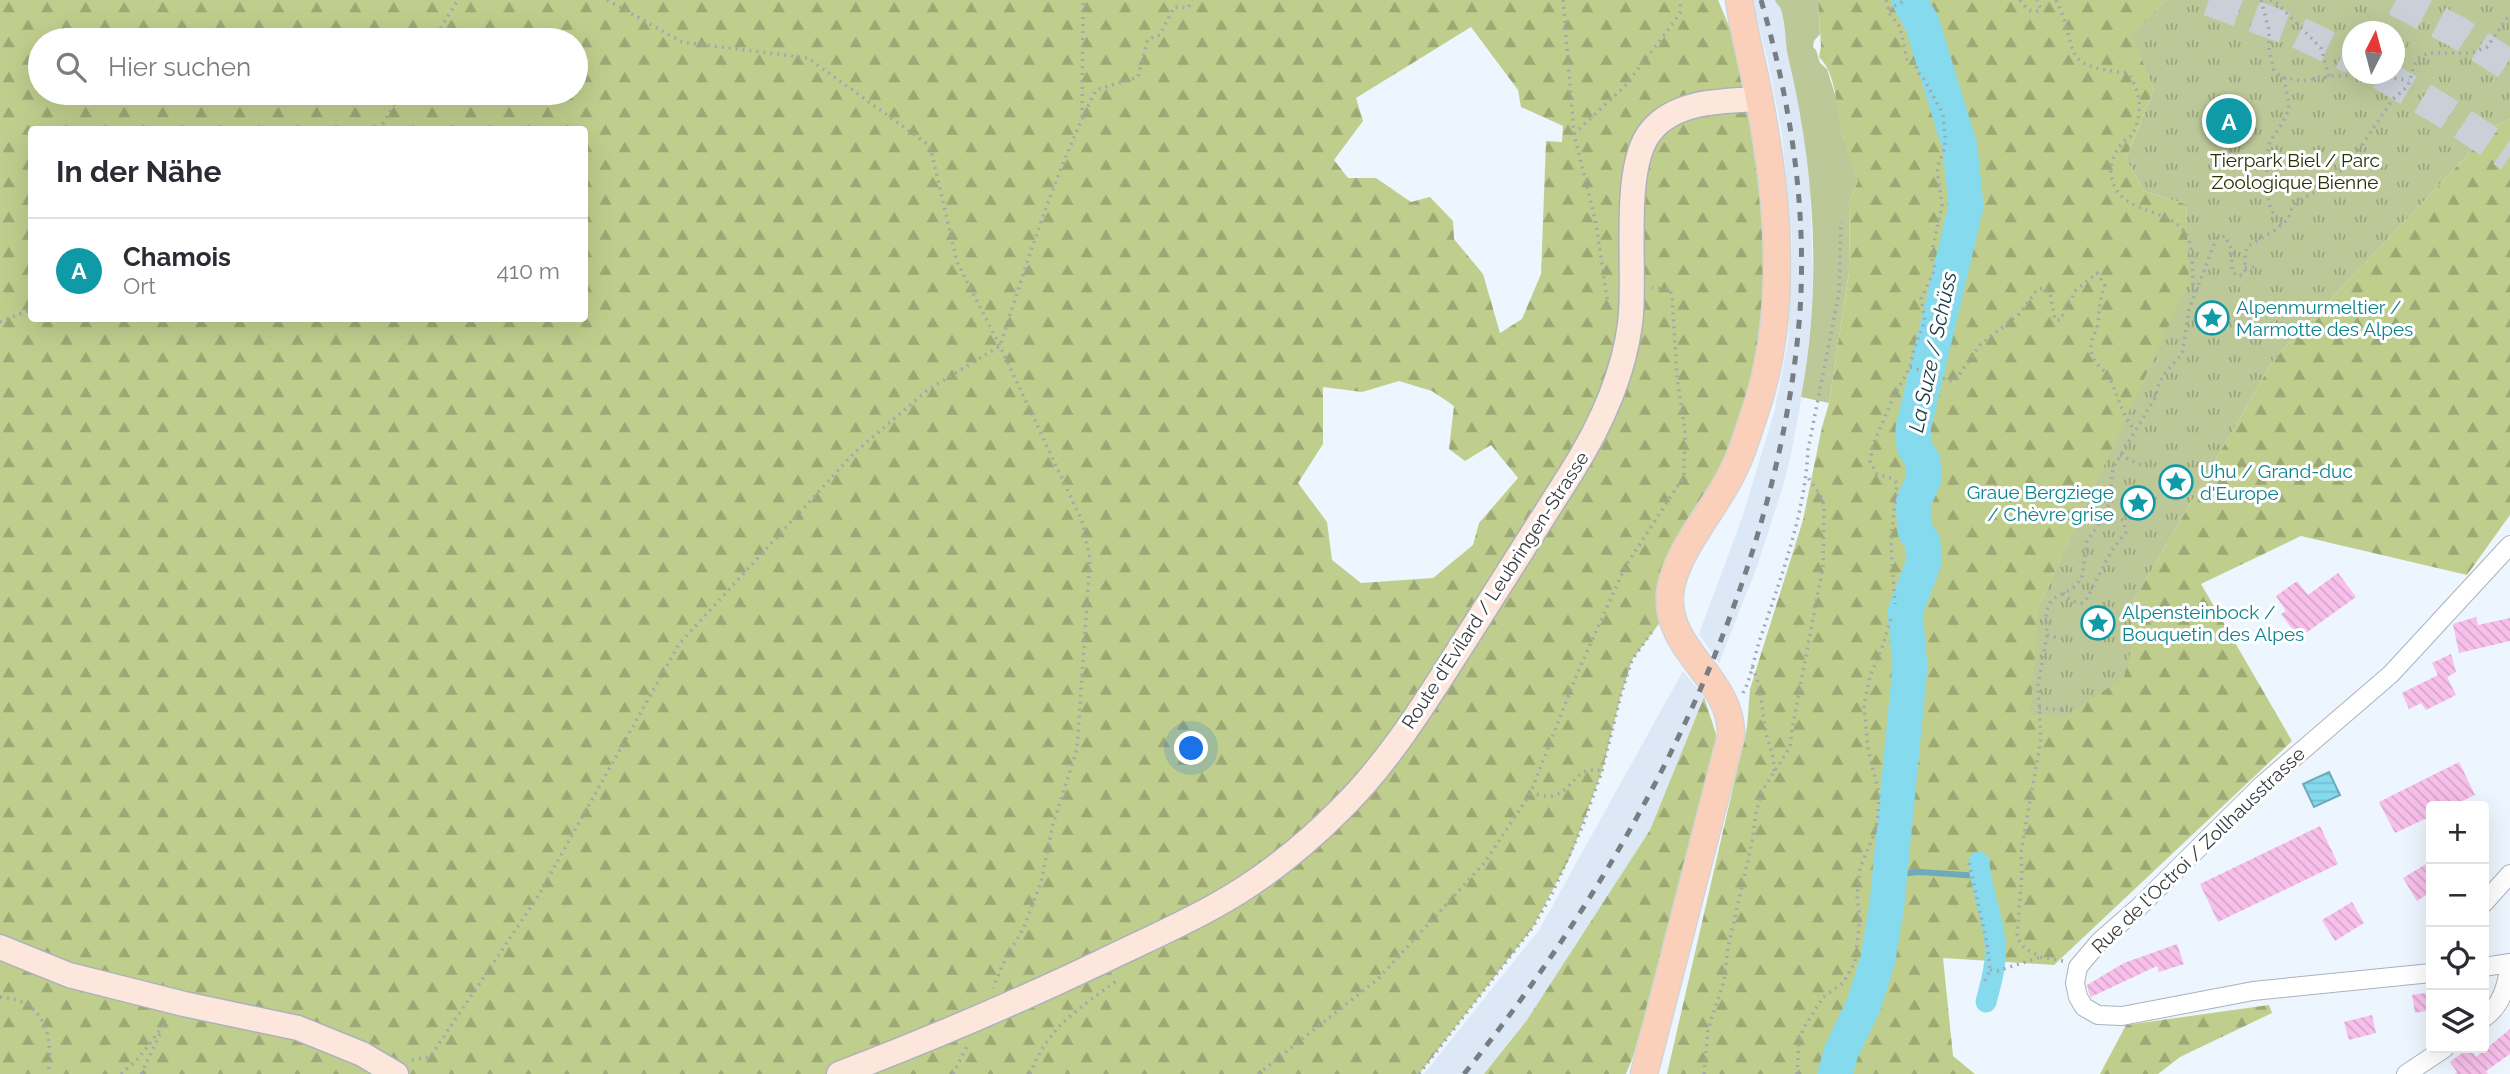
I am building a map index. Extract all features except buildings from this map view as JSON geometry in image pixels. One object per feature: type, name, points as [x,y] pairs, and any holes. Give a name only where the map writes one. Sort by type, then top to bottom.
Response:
[{"type":"main road","points":[[1644,1074],[1731,736],[1730,718],[1724,698],[1680,637],[1670,609],[1671,590],[1678,566],[1737,465],[1756,410],[1772,340],[1775,308],[1775,237],[1770,169],[1760,99],[1738,3]]},
{"type":"street","name":"Route d'Evilard / Leubringen-Strasse","points":[[839,1074],[981,1018],[1226,899],[1271,869],[1340,809],[1365,783],[1432,692],[1594,434],[1622,367],[1631,319],[1633,199],[1643,141],[1666,116],[1684,108],[1760,99]]},
{"type":"street","name":"Rue de l'Octroi / Zollhausstrasse","points":[[2426,974],[2253,991],[2122,1016],[2098,1015],[2084,1007],[2078,997],[2075,983],[2078,968],[2100,941],[2139,907],[2261,786],[2391,674],[2510,545]]},
{"type":"street","points":[[2489,897],[2510,874]]},
{"type":"street","points":[[0,947],[69,975],[184,1004],[298,1028],[402,1067]]},
{"type":"street","points":[[2489,967],[2510,965],[2505,991],[2494,1011],[2489,1014]]},
{"type":"street","points":[[2406,1074],[2438,1053]]},
{"type":"path","points":[[440,28],[458,0]]},
{"type":"path","points":[[607,0],[682,41],[808,58],[930,146],[957,262],[1000,346],[1082,521],[1090,559],[1077,748],[1053,824],[1041,882],[1024,927],[1003,964],[981,1018],[953,1074]]},
{"type":"path","points":[[1082,118],[1083,0]]},
{"type":"path","points":[[402,1067],[430,1057],[537,898],[679,644],[854,453],[929,389],[1000,346],[1038,228],[1096,90],[1138,76],[1147,39],[1160,35],[1174,7],[1188,8],[1192,0]]},
{"type":"path","points":[[1563,0],[1574,134],[1596,223],[1609,312]]},
{"type":"path","points":[[1574,134],[1625,86],[1674,22],[1681,0]]},
{"type":"path","points":[[1886,0],[1888,9],[1898,22],[1907,58],[1916,63],[1917,71],[1943,114],[1945,137],[1945,147],[1937,168],[1942,206],[1931,256],[1934,269],[1921,299],[1926,321],[1914,349],[1912,367],[1893,398],[1873,445],[1870,461],[1877,474],[1897,483],[1891,540],[1892,566]]},
{"type":"path","points":[[2020,0],[2027,9],[2035,12],[2041,9],[2037,0]]},
{"type":"path","points":[[2056,0],[2077,58],[2091,68],[2127,73],[2136,86],[2140,97],[2133,134],[2126,139],[2113,159],[2110,174],[2113,185],[2124,199],[2172,221],[2185,233],[2190,245],[2194,294]]},
{"type":"path","points":[[2262,0],[2274,70],[2285,78],[2303,81],[2329,76],[2361,75],[2409,80]]},
{"type":"path","points":[[2270,0],[2275,1],[2321,48],[2329,76]]},
{"type":"path","points":[[1888,9],[1904,1]]},
{"type":"path","points":[[2041,957],[2025,948],[2017,937],[2017,932],[2021,852],[2040,739],[2038,685],[2048,635],[2046,612],[2050,603],[2073,589],[2082,578],[2087,541],[2109,503],[2111,478],[2120,455],[2155,398],[2164,374],[2182,355],[2189,310],[2214,245],[2220,236],[2225,236],[2230,244],[2232,271],[2237,276],[2243,275],[2248,246],[2264,239],[2281,225],[2302,199],[2321,189],[2350,163],[2393,99],[2408,86],[2419,58],[2428,52],[2471,53],[2487,47],[2510,14]]},
{"type":"path","points":[[2281,225],[2269,204],[2267,155],[2270,141],[2277,134],[2288,110],[2284,91],[2285,78]]},
{"type":"path","points":[[381,126],[394,105]]},
{"type":"path","points":[[1774,773],[1774,754],[1765,729],[1763,700],[1752,667],[1797,519],[1807,476],[1808,450],[1839,293],[1841,222]]},
{"type":"path","points":[[2245,268],[2255,267]]},
{"type":"path","points":[[1912,367],[1954,382],[1980,345],[2019,314],[2038,289],[2045,288],[2050,293],[2055,320],[2060,320],[2076,290],[2097,272],[2105,286],[2099,302],[2098,326],[2090,340],[2092,354],[2098,368],[2108,374],[2134,431]]},
{"type":"path","points":[[1258,1074],[1378,979],[1485,862],[1531,793],[1590,643],[1625,567],[1684,476],[1685,431],[1677,377],[1672,295],[1669,289],[1633,288]]},
{"type":"path","points":[[0,322],[28,310]]},
{"type":"path","points":[[2120,455],[2143,466]]},
{"type":"path","points":[[1704,1074],[1708,1029],[1724,981],[1728,947],[1752,843],[1756,812],[1762,791],[1790,747],[1823,566],[1824,507],[1822,498],[1807,476]]},
{"type":"path","points":[[2063,593],[2071,601],[2082,603],[2086,600],[2112,550],[2126,532],[2123,520],[2105,511]]},
{"type":"path","points":[[1893,575],[1895,604]]},
{"type":"path","points":[[1419,1074],[1533,926],[1571,855],[1602,771],[1632,660],[1670,609]]},
{"type":"path","points":[[1797,1074],[1799,1039],[1805,1026],[1823,997],[1843,983],[1855,962],[1860,918],[1857,897],[1860,868],[1876,831],[1879,794],[1868,749],[1864,705],[1870,676],[1891,618]]},
{"type":"path","points":[[2048,635],[2059,638]]},
{"type":"path","points":[[2039,708],[2062,710]]},
{"type":"path","points":[[1531,793],[1552,796],[1568,787],[1587,770],[1602,771]]},
{"type":"path","points":[[1969,863],[1977,891],[1990,970],[1984,983]]},
{"type":"path","points":[[1990,970],[1997,971],[2041,957],[2055,958]]},
{"type":"path","points":[[1030,1074],[1035,1059],[1058,1025],[1121,978]]},
{"type":"path","points":[[0,997],[13,998],[31,1008],[43,1020],[49,1033],[48,1074]]},
{"type":"path","points":[[141,1074],[164,1025],[167,1007],[184,1004]]},
{"type":"path","points":[[121,1074],[137,1060],[164,1025]]},
{"type":"shaded area","points":[[1752,0],[1775,0],[1782,11],[1788,57],[1804,130],[1810,186],[1812,311],[1804,384],[1783,486],[1758,564],[1719,663],[1699,634],[1743,515],[1774,413],[1788,342],[1792,273],[1792,238],[1782,133],[1768,61]]},
{"type":"shaded area","points":[[1683,671],[1704,697],[1650,830],[1527,1020],[1484,1074],[1424,1074],[1539,930]]},
{"type":"green space","points":[[0,0],[1718,0],[1760,99],[1772,340],[1670,609],[1632,660],[1602,771],[1571,855],[1533,927],[1419,1074],[0,1074]],"holes":[[[1471,27],[1518,90],[1521,107],[1563,126],[1562,142],[1546,141],[1541,274],[1522,319],[1500,333],[1483,274],[1454,239],[1453,221],[1430,197],[1411,202],[1376,178],[1348,178],[1334,160],[1363,121],[1356,98]],[[1399,381],[1432,391],[1454,406],[1449,449],[1465,461],[1491,445],[1518,478],[1479,523],[1473,545],[1433,578],[1361,583],[1332,560],[1327,522],[1298,483],[1323,444],[1323,387],[1362,392]]]},
{"type":"green space","points":[[1775,0],[1818,0],[1820,34],[1813,47],[1820,63],[1827,69],[1837,101],[1842,133],[1858,181],[1850,199],[1849,272],[1829,403],[1801,397],[1812,313],[1813,228],[1798,102],[1781,9]]},
{"type":"green space","points":[[1818,0],[2167,0],[2132,34],[2154,89],[2126,159],[2144,191],[2186,204],[2190,282],[2039,606],[2132,646],[2133,602],[2274,359],[2495,126],[2510,119],[2510,515],[2467,575],[2301,536],[2201,584],[2292,741],[2054,965],[1943,958],[1953,1056],[1975,1074],[1667,1074],[1747,727],[1750,689],[1803,520],[1829,403],[1849,272],[1850,199],[1858,181],[1842,132],[1833,82],[1819,57],[1821,46]]},
{"type":"green space","name":"Tierpark Biel / Parc Zoologique Bienne","points":[[2167,0],[2510,0],[2510,119],[2495,126],[2274,359],[2133,602],[2132,646],[2124,677],[2066,717],[2030,715],[2039,606],[2189,282],[2186,204],[2144,191],[2126,159],[2154,89],[2131,34]]},
{"type":"green space","points":[[1704,697],[1716,734],[1714,768],[1626,1074],[1484,1074],[1527,1020],[1650,830]]},
{"type":"green space","points":[[2269,1005],[2272,1013],[2180,1057],[2158,1074],[2100,1074],[2126,1025]]},
{"type":"water","points":[[2329,772],[2340,795],[2314,807],[2303,784]]},
{"type":"waterway","name":"La Suze / Schüss","points":[[1835,1074],[1841,1052],[1864,1004],[1878,959],[1887,904],[1910,667],[1905,612],[1924,562],[1923,542],[1915,531],[1913,503],[1924,479],[1923,461],[1914,447],[1913,429],[1966,206],[1960,147],[1922,23],[1909,0]]},
{"type":"waterway","points":[[1979,862],[1995,950],[1986,1002]]},
{"type":"waterway","points":[[1888,875],[1920,872],[1980,876]]},
{"type":"tunnel","points":[[2209,0],[2299,33],[2342,53]]},
{"type":"tunnel","points":[[2396,0],[2459,33],[2510,66]]},
{"type":"tunnel","points":[[2398,84],[2510,156]]},
{"type":"railway","points":[[1464,1074],[1526,992],[1585,904],[1640,812],[1688,716],[1730,617],[1763,516],[1787,414],[1800,311],[1802,272],[1794,154],[1780,76],[1761,0]]},
{"type":"place","name":"Chamois","points":[[2229,121]]},
{"type":"place","name":"Alpenmurmeltier / Marmotte des Alpes","points":[[2212,318]]},
{"type":"place","name":"Uhu / Grand-duc d'Europe","points":[[2176,482]]},
{"type":"place","name":"Graue Bergziege / Chèvre grise","points":[[2138,503]]},
{"type":"place","name":"Alpensteinbock / Bouquetin des Alpes","points":[[2098,623]]}]
